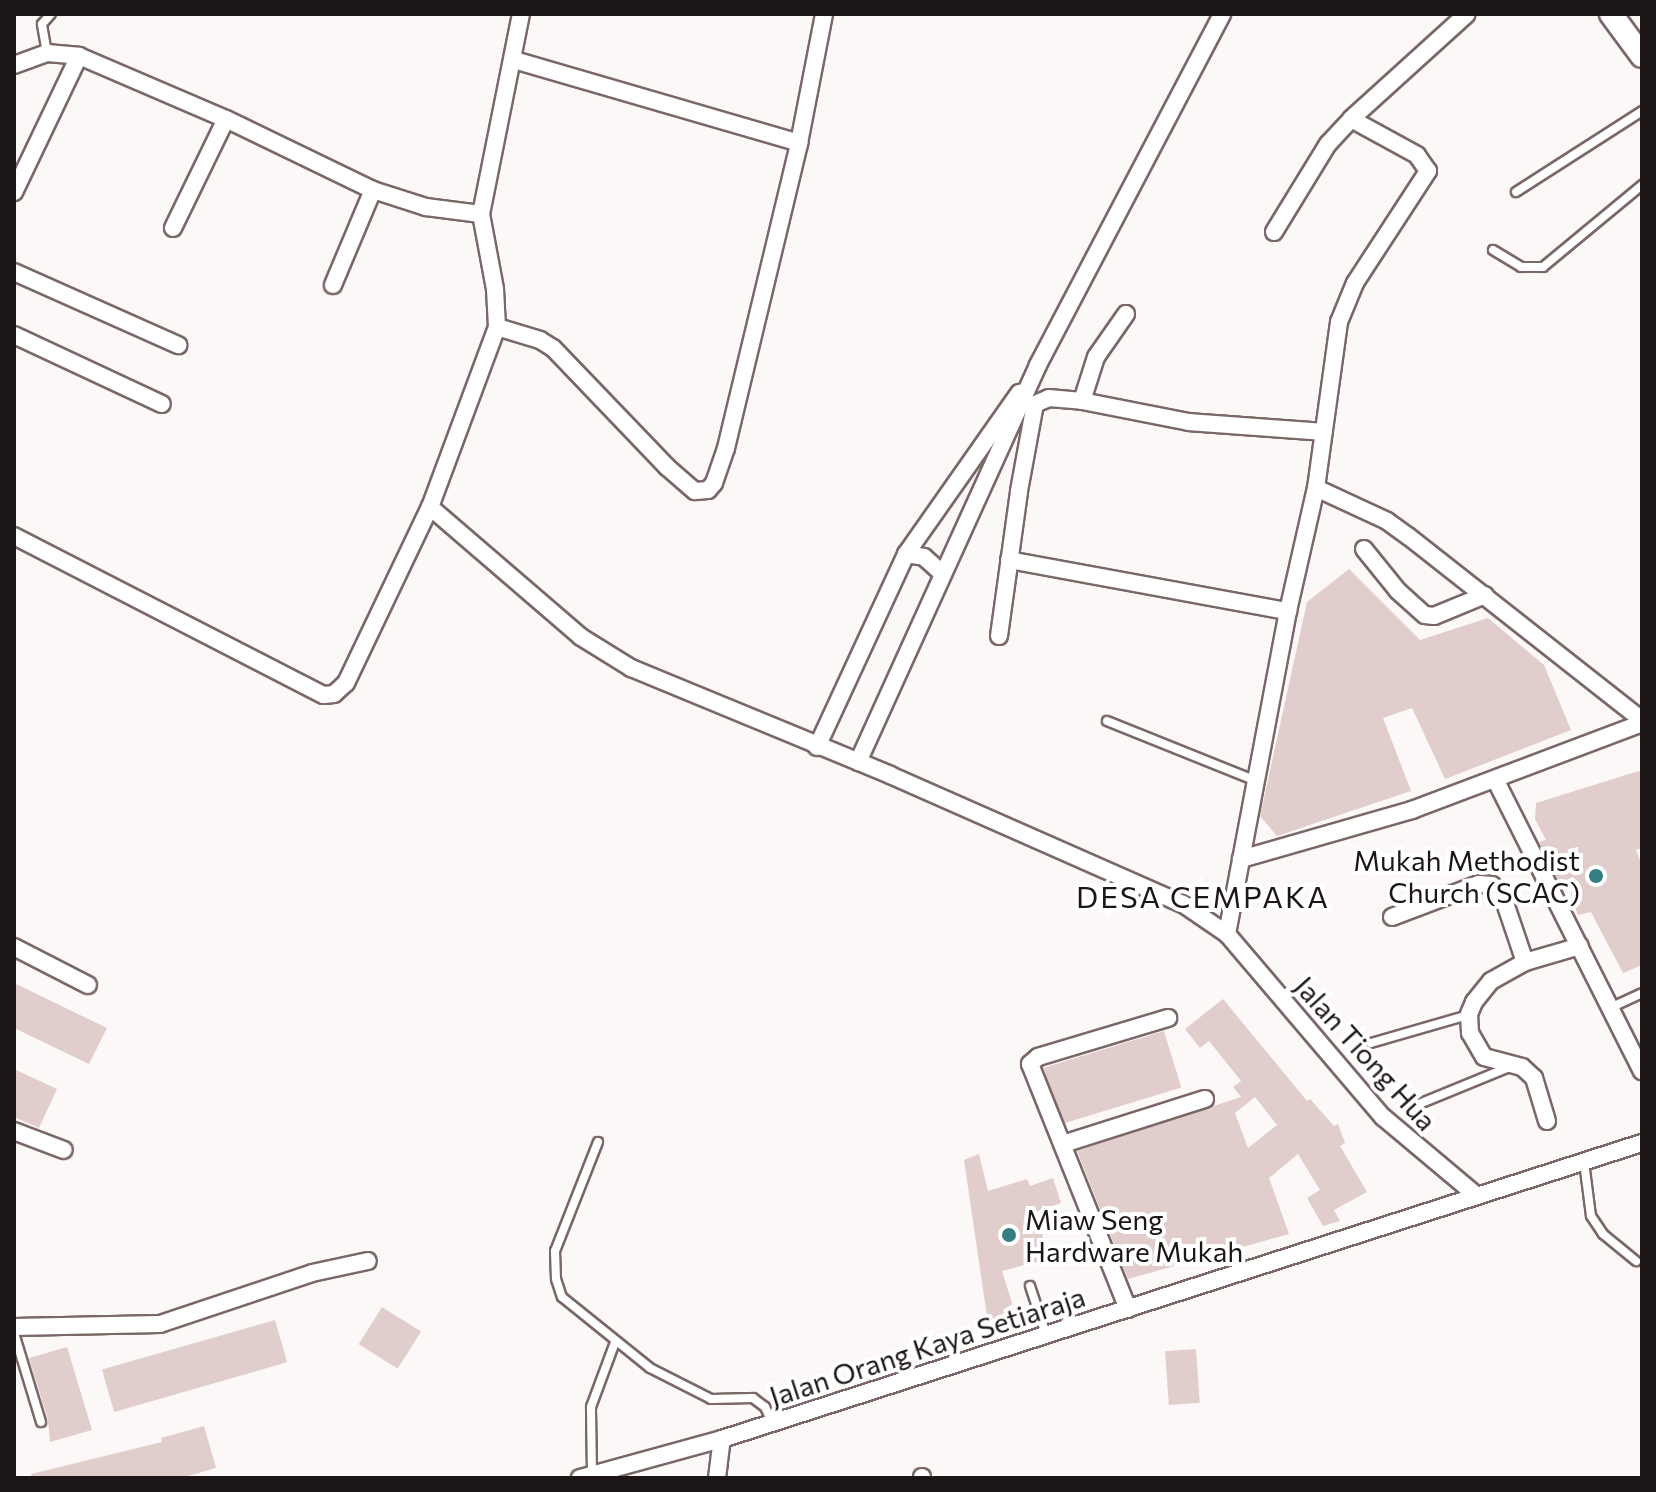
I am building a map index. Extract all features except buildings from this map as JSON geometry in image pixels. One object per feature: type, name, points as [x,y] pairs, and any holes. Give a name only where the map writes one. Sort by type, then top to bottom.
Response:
[{"type":"street","points":[[14,536],[324,695],[334,694],[346,683],[430,507],[497,327],[495,289],[481,214],[521,14]]},
{"type":"street","points":[[497,327],[540,340],[553,348],[658,459],[695,491],[704,493],[714,483],[723,461],[799,143],[824,14]]},
{"type":"street","points":[[858,762],[942,573],[1016,420],[1038,365],[1222,14]]},
{"type":"street","points":[[1274,232],[1328,144],[1351,119],[1467,14]]},
{"type":"street","points":[[1611,14],[1642,56]]},
{"type":"street","points":[[14,65],[47,53],[79,56],[226,119],[373,190],[426,207],[481,214]]},
{"type":"street","points":[[14,192],[79,56]]},
{"type":"street","points":[[514,60],[799,143]]},
{"type":"street","points":[[173,228],[226,119]]},
{"type":"street","points":[[1227,934],[1288,611],[1316,488],[1339,322],[1346,302],[1428,171],[1417,155],[1351,119]]},
{"type":"street","points":[[333,285],[373,190]]},
{"type":"street","points":[[14,272],[178,345]]},
{"type":"street","points":[[1082,401],[1096,357],[1126,314]]},
{"type":"street","points":[[14,335],[162,404]]},
{"type":"street","points":[[817,747],[906,554],[1038,365]]},
{"type":"street","points":[[999,636],[1035,404],[1049,398],[1082,401],[1189,422],[1324,432]]},
{"type":"street","points":[[1241,859],[1412,810],[1496,781],[1642,722],[1485,595],[1387,521],[1316,488]]},
{"type":"street","name":"Jalan Tiong Hua","points":[[430,507],[602,653],[1175,901],[1227,934],[1383,1117],[1477,1196]]},
{"type":"street","points":[[1364,549],[1398,591],[1425,615],[1434,616],[1485,595]]},
{"type":"street","points":[[906,554],[924,557],[942,573]]},
{"type":"street","points":[[1009,560],[1288,611]]},
{"type":"street","points":[[1496,781],[1642,1071]]},
{"type":"street","points":[[1392,917],[1479,884],[1492,885],[1503,897],[1525,962]]},
{"type":"street","points":[[1547,1121],[1534,1078],[1513,1065],[1484,1057],[1470,1033],[1469,1014],[1474,1002],[1491,981],[1525,962],[1580,946]]},
{"type":"street","points":[[14,947],[88,985]]},
{"type":"street","points":[[1128,1309],[1031,1071],[1032,1060],[1168,1018]]},
{"type":"street","points":[[1063,1144],[1205,1099]]},
{"type":"street","points":[[14,1131],[64,1150]]},
{"type":"street","name":"Jalan Orang Kaya Setiaraja","points":[[586,1476],[722,1439],[1642,1143]]},
{"type":"street","points":[[14,1327],[160,1324],[300,1277],[368,1261]]},
{"type":"street","points":[[717,1478],[722,1439]]},
{"type":"street","points":[[640,1463],[650,1478]]},
{"type":"lane","points":[[47,53],[42,24],[51,14]]},
{"type":"lane","points":[[1516,192],[1642,111]]},
{"type":"lane","points":[[1493,250],[1521,267],[1543,267],[1642,185]]},
{"type":"lane","points":[[1107,721],[1256,781]]},
{"type":"lane","points":[[1610,1008],[1642,993]]},
{"type":"lane","points":[[1371,1043],[1469,1014]]},
{"type":"lane","points":[[1419,1104],[1513,1065]]},
{"type":"lane","points":[[598,1142],[555,1251],[556,1279],[562,1297],[650,1368],[699,1395],[722,1401],[753,1398],[765,1407],[772,1423]]},
{"type":"lane","points":[[1584,1162],[1591,1216],[1603,1234],[1636,1261]]},
{"type":"lane","points":[[1030,1286],[1046,1334]]},
{"type":"lane","points":[[14,1333],[41,1422]]},
{"type":"lane","points":[[586,1476],[591,1407],[615,1342]]},
{"type":"place","name":"Mukah Methodist Church (SCAC)","points":[[1596,876]]},
{"type":"place","name":"Miaw Seng Hardware Mukah","points":[[1009,1235]]},
{"type":"district","name":"DESA CEMPAKA","points":[[1203,896]]}]
